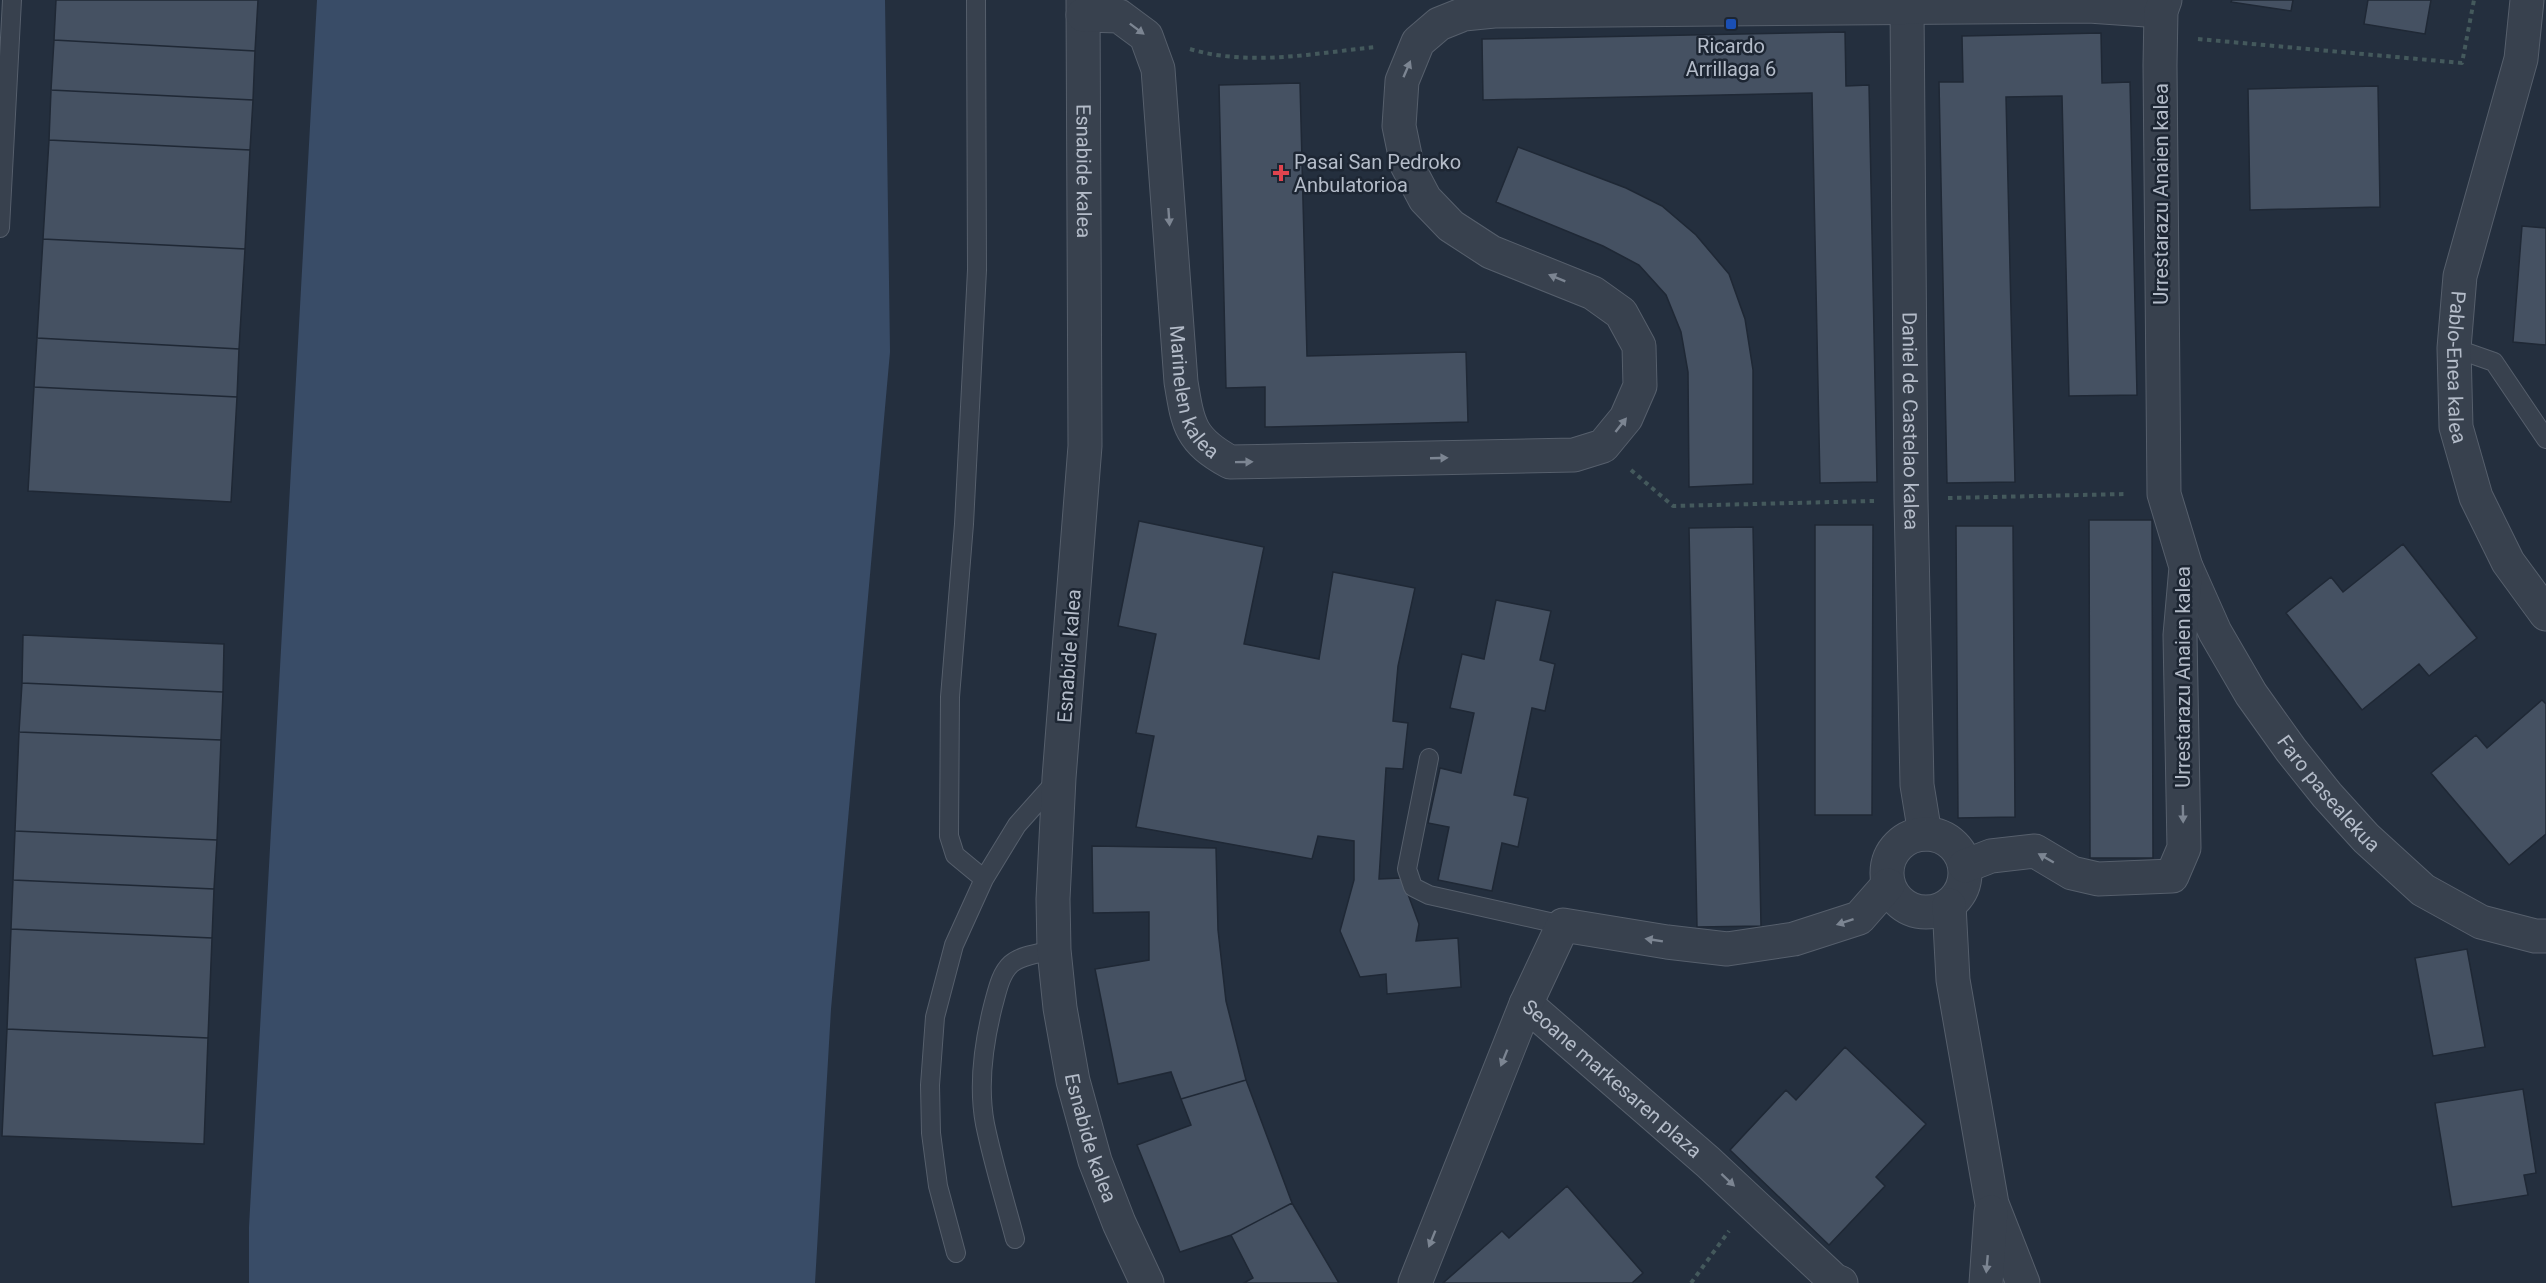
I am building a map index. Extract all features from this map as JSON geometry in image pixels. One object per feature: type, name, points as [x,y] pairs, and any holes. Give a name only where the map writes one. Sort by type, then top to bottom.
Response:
[{"type":"street","name":"Pablo-Enea kalea","points":[[2527,0],[2521,59],[2460,276],[2454,348],[2456,427],[2476,497],[2508,562],[2546,614]]},
{"type":"street","points":[[1589,451],[1626,418],[1640,386],[1639,345],[1621,313],[1593,293],[1491,252],[1451,226],[1425,199],[1407,165],[1399,126],[1402,81],[1418,42],[1439,24],[1464,14],[1494,11],[1703,5],[1907,7],[2089,3],[2163,5]]},
{"type":"street","name":"Urrestarazu Anaien kalea","points":[[1965,866],[1991,856],[2035,851],[2072,873],[2098,879],[2172,876],[2184,848],[2180,635],[2186,567],[2164,494],[2163,5]]},
{"type":"street","points":[[1083,7],[1119,16],[1146,36]]},
{"type":"street","name":"Esnabide kalea","points":[[1083,7],[1085,446],[1059,778],[1053,899],[1054,950],[1060,1008],[1073,1081],[1095,1161],[1119,1223],[1147,1283]]},
{"type":"street","name":"Daniel de Castelao kalea","points":[[1907,7],[1911,524],[1917,785],[1925,834]]},
{"type":"street","name":"Marinelen kalea","points":[[1146,36],[1158,69],[1181,382],[1187,420],[1206,449],[1230,462],[1589,451]]},
{"type":"street","name":"Faro pasealekua","points":[[2186,567],[2215,632],[2252,694],[2291,750],[2366,838],[2423,890],[2481,922],[2535,936],[2546,936]]},
{"type":"street","points":[[1915,912],[1933,912],[1949,905],[1963,887],[1965,866],[1957,849],[1942,837],[1925,834],[1907,838],[1894,850],[1887,867],[1888,885],[1898,901],[1915,912],[1953,980]]},
{"type":"street","points":[[1526,1004],[1563,925],[1727,949],[1794,939],[1859,918],[1888,885]]},
{"type":"street","points":[[1949,905],[1953,980],[1992,1204],[2023,1283]]},
{"type":"street","name":"Seoane markesaren plaza","points":[[1415,1283],[1526,1004],[1750,1201],[1834,1280],[1841,1283]]},
{"type":"street","points":[[1986,1283],[1992,1204]]},
{"type":"lane","points":[[0,228],[12,0]]},
{"type":"lane","points":[[976,0],[976,270],[966,501],[950,698],[949,836],[955,855],[984,879]]},
{"type":"lane","points":[[2454,348],[2494,362],[2546,439]]},
{"type":"lane","points":[[1429,758],[1407,869],[1413,887],[1429,896],[1563,925]]},
{"type":"lane","points":[[956,1253],[938,1186],[931,1133],[930,1085],[935,1017],[954,945],[984,879],[1017,825],[1059,778]]},
{"type":"lane","points":[[1015,1239],[985,1123],[983,1098],[985,1048],[994,1002],[1001,979],[1010,965],[1017,959],[1054,950]]},
{"type":"path","points":[[2193,38],[2462,63],[2474,0]]},
{"type":"path","points":[[1146,36],[1207,54],[1258,59],[1379,47]]},
{"type":"path","points":[[1589,451],[1673,506],[1866,501]]},
{"type":"path","points":[[1962,497],[2164,494]]},
{"type":"path","points":[[1691,1283],[1750,1201]]},
{"type":"water","points":[[317,0],[885,0],[890,352],[831,1009],[815,1283],[249,1283],[249,1227]]},
{"type":"building","points":[[56,0],[258,0],[255,51],[54,40]]},
{"type":"building","points":[[2232,0],[2293,0],[2291,11],[2231,2]]},
{"type":"building","points":[[2368,0],[2431,0],[2425,34],[2364,24]]},
{"type":"building","points":[[1845,32],[1846,86],[1869,85],[1877,482],[1820,483],[1812,93],[1483,100],[1482,39]]},
{"type":"building","points":[[2101,33],[2102,83],[2130,82],[2137,395],[2069,396],[2062,96],[2006,97],[2015,482],[1947,483],[1939,82],[1963,82],[1962,36]]},
{"type":"building","points":[[54,40],[255,51],[253,100],[51,90]]},
{"type":"building","points":[[1300,83],[1307,356],[1466,352],[1468,422],[1265,427],[1265,387],[1226,388],[1219,85]]},
{"type":"building","points":[[2378,86],[2380,207],[2250,210],[2248,89]]},
{"type":"building","points":[[51,90],[253,100],[250,150],[49,140]]},
{"type":"building","points":[[49,140],[250,150],[245,249],[43,239]]},
{"type":"building","points":[[1518,147],[1626,188],[1662,206],[1696,235],[1729,274],[1745,319],[1753,370],[1753,484],[1689,487],[1688,372],[1681,332],[1666,295],[1639,265],[1603,246],[1496,202]]},
{"type":"building","points":[[2522,226],[2546,228],[2546,345],[2513,342]]},
{"type":"building","points":[[43,239],[245,249],[239,349],[37,338]]},
{"type":"building","points":[[37,338],[239,349],[237,397],[34,387]]},
{"type":"building","points":[[34,387],[237,397],[231,502],[28,491]]},
{"type":"building","points":[[2089,520],[2152,520],[2153,858],[2090,858]]},
{"type":"building","points":[[1139,521],[1264,547],[1244,644],[1319,659],[1333,572],[1415,588],[1398,666],[1393,721],[1408,723],[1403,769],[1386,768],[1379,879],[1402,878],[1419,924],[1416,941],[1458,938],[1461,987],[1387,994],[1386,974],[1360,977],[1340,931],[1354,880],[1354,841],[1318,836],[1312,859],[1136,827],[1154,736],[1136,733],[1156,634],[1118,626]]},
{"type":"building","points":[[1815,525],[1873,525],[1872,815],[1815,815]]},
{"type":"building","points":[[1956,526],[2013,526],[2015,817],[1958,818]]},
{"type":"building","points":[[1753,527],[1761,926],[1697,927],[1689,528]]},
{"type":"building","points":[[2403,544],[2477,638],[2429,676],[2419,664],[2362,710],[2286,613],[2331,577],[2343,592]]},
{"type":"building","points":[[1496,600],[1551,611],[1540,660],[1555,664],[1545,711],[1532,708],[1514,795],[1528,798],[1518,847],[1502,843],[1492,891],[1438,880],[1449,827],[1428,823],[1440,768],[1461,773],[1474,713],[1450,708],[1462,654],[1484,659]]},
{"type":"building","points":[[23,635],[224,644],[223,692],[22,683]]},
{"type":"building","points":[[22,683],[223,692],[221,740],[19,732]]},
{"type":"building","points":[[2542,700],[2546,704],[2546,834],[2509,865],[2431,773],[2476,735],[2487,748]]},
{"type":"building","points":[[19,732],[221,740],[217,840],[15,831]]},
{"type":"building","points":[[15,831],[217,840],[214,889],[13,880]]},
{"type":"building","points":[[1092,846],[1216,848],[1218,930],[1226,1001],[1246,1080],[1181,1099],[1171,1072],[1118,1084],[1095,969],[1149,960],[1149,912],[1093,913]]},
{"type":"building","points":[[13,880],[214,889],[212,938],[11,929]]},
{"type":"building","points":[[11,929],[212,938],[208,1038],[7,1029]]},
{"type":"building","points":[[2467,949],[2485,1047],[2433,1056],[2415,958]]},
{"type":"building","points":[[7,1029],[208,1038],[204,1144],[2,1136]]},
{"type":"building","points":[[1845,1047],[1926,1124],[1876,1177],[1885,1186],[1829,1245],[1730,1150],[1786,1090],[1796,1100]]},
{"type":"building","points":[[1246,1080],[1292,1203],[1231,1235],[1180,1252],[1137,1145],[1191,1125],[1181,1099]]},
{"type":"building","points":[[2523,1089],[2536,1173],[2524,1175],[2528,1195],[2452,1207],[2435,1103]]},
{"type":"building","points":[[1567,1186],[1643,1273],[1632,1283],[1443,1283],[1502,1231],[1509,1238]]},
{"type":"building","points":[[1292,1203],[1339,1283],[1244,1283],[1253,1278],[1231,1235]]},
{"type":"place","name":"Ricardo Arrillaga 6","points":[[1731,24]]},
{"type":"place","name":"Pasai San Pedroko Anbulatorioa","points":[[1281,173]]}]
